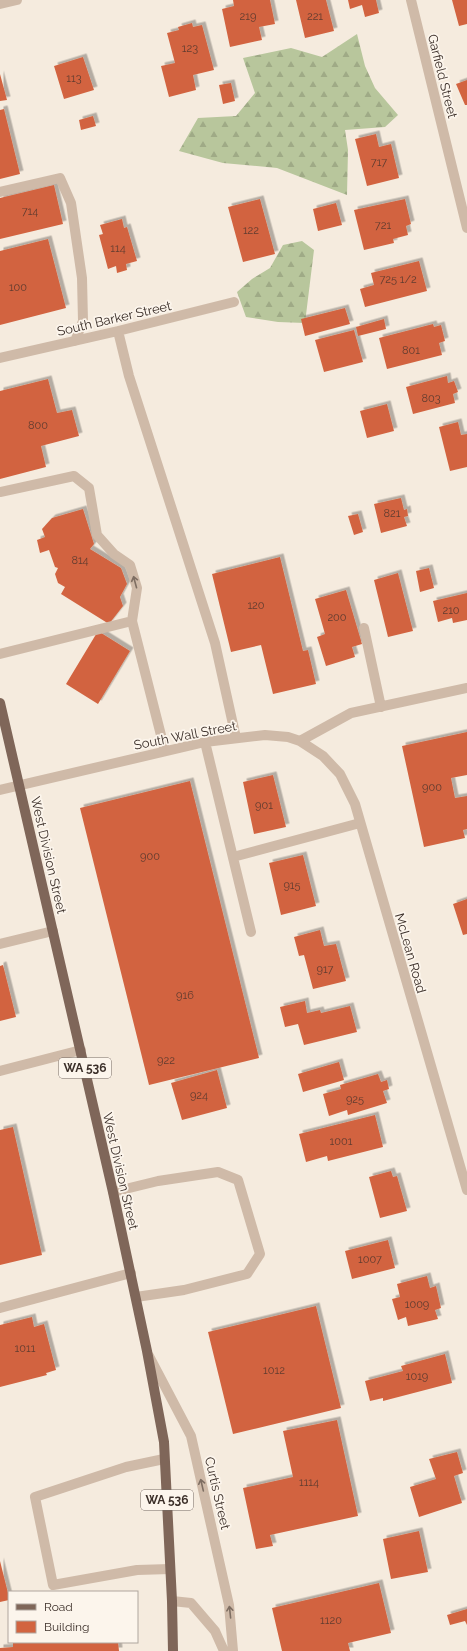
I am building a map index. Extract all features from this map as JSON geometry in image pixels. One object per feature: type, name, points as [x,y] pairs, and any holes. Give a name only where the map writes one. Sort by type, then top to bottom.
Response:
[{"type":"main road","name":"West Division Street","points":[[0,703],[113,1192],[136,1297],[164,1442],[173,1651]]},
{"type":"street","points":[[0,4],[17,0]]},
{"type":"street","name":"Garfield Street","points":[[411,0],[467,228]]},
{"type":"street","points":[[0,192],[60,178],[71,203],[82,278],[83,321],[75,341]]},
{"type":"street","name":"South Barker Street","points":[[0,358],[118,331],[234,302]]},
{"type":"street","points":[[118,331],[129,376],[215,643],[236,738]]},
{"type":"street","points":[[0,492],[74,476],[88,488],[97,535],[114,554],[130,565],[137,588],[132,621],[165,751]]},
{"type":"street","points":[[0,654],[132,621]]},
{"type":"street","points":[[364,628],[381,706]]},
{"type":"street","points":[[300,741],[352,713],[467,688]]},
{"type":"street","name":"South Wall Street","points":[[0,790],[205,742],[265,735],[288,736],[300,741]]},
{"type":"street","name":"McLean Road","points":[[300,741],[323,756],[340,774],[355,804],[467,1190]]},
{"type":"street","points":[[205,742],[252,932]]},
{"type":"street","points":[[233,857],[360,823]]},
{"type":"street","points":[[0,944],[53,931]]},
{"type":"street","points":[[0,1071],[81,1050]]},
{"type":"street","points":[[113,1192],[158,1181],[218,1172],[238,1180],[260,1254],[247,1274],[184,1290],[136,1297]]},
{"type":"street","points":[[0,1308],[130,1273]]},
{"type":"street","name":"Curtis Street","points":[[147,1351],[191,1436],[229,1605],[233,1651]]},
{"type":"street","points":[[164,1459],[126,1467],[35,1497],[53,1585],[137,1570],[170,1569]]},
{"type":"street","points":[[172,1601],[191,1603],[215,1631],[224,1651]]},
{"type":"green space","points":[[357,34],[365,66],[375,88],[398,115],[385,127],[345,130],[348,150],[347,195],[277,168],[223,163],[179,151],[198,118],[236,116],[255,93],[243,58],[291,48],[322,57]]},
{"type":"green space","points":[[302,241],[314,250],[305,323],[278,322],[246,317],[237,292],[252,279],[270,268],[283,245]]},
{"type":"building","points":[[233,0],[270,0],[275,24],[259,27],[262,40],[230,47],[222,9],[234,6]]},
{"type":"building","points":[[296,0],[326,0],[334,31],[305,38]]},
{"type":"building","points":[[348,0],[376,0],[379,13],[365,17],[362,5],[350,9]]},
{"type":"building","points":[[452,0],[467,0],[467,24],[459,26]]},
{"type":"building","points":[[192,23],[193,27],[202,25],[214,70],[193,75],[196,90],[169,97],[161,66],[175,63],[167,33],[179,30],[178,27]]},
{"type":"building","points":[[83,57],[94,90],[64,99],[54,66]]},
{"type":"building","points":[[0,74],[7,100],[0,101]]},
{"type":"building","points":[[467,80],[467,105],[465,105],[456,84]]},
{"type":"building","points":[[231,83],[235,101],[223,104],[219,85]]},
{"type":"building","points":[[4,109],[20,174],[0,179],[0,110]]},
{"type":"building","points":[[93,116],[96,126],[81,130],[79,120]]},
{"type":"building","points":[[376,134],[379,147],[391,144],[399,178],[367,186],[355,139]]},
{"type":"building","points":[[54,185],[63,224],[0,239],[0,198]]},
{"type":"building","points":[[260,199],[275,254],[243,262],[228,207]]},
{"type":"building","points":[[405,199],[411,224],[406,226],[408,235],[393,239],[394,243],[364,250],[354,210]]},
{"type":"building","points":[[336,203],[342,225],[318,231],[313,209]]},
{"type":"building","points":[[122,219],[124,228],[127,227],[137,261],[126,264],[127,270],[117,273],[116,266],[108,269],[99,235],[103,234],[100,225]]},
{"type":"building","points":[[48,239],[66,308],[0,325],[0,251]]},
{"type":"building","points":[[419,261],[427,291],[365,307],[360,289],[374,285],[371,273]]},
{"type":"building","points":[[345,308],[350,324],[305,336],[301,319]]},
{"type":"building","points":[[384,319],[386,329],[358,336],[356,327]]},
{"type":"building","points":[[433,324],[434,327],[441,325],[445,341],[439,343],[442,355],[387,369],[379,338]]},
{"type":"building","points":[[354,330],[363,362],[324,372],[315,340]]},
{"type":"building","points":[[447,376],[448,383],[454,381],[458,392],[453,394],[455,403],[413,414],[406,387]]},
{"type":"building","points":[[48,379],[57,413],[72,410],[79,436],[41,446],[46,467],[0,479],[0,391]]},
{"type":"building","points":[[387,404],[394,431],[367,438],[360,411]]},
{"type":"building","points":[[458,422],[461,435],[467,434],[467,467],[450,471],[439,427]]},
{"type":"building","points":[[401,498],[404,510],[407,509],[408,516],[404,517],[407,526],[381,533],[374,504]]},
{"type":"building","points":[[83,509],[94,544],[90,549],[121,568],[127,584],[120,597],[123,606],[109,624],[61,594],[65,587],[58,583],[55,574],[58,568],[55,567],[49,550],[40,553],[37,540],[45,537],[42,529],[52,518]]},
{"type":"building","points":[[358,514],[363,532],[354,535],[348,516]]},
{"type":"building","points":[[280,557],[303,651],[308,650],[316,684],[273,694],[261,645],[231,652],[212,574]]},
{"type":"building","points":[[429,568],[434,588],[420,592],[416,571]]},
{"type":"building","points":[[398,573],[413,631],[388,637],[374,580]]},
{"type":"building","points":[[346,590],[362,644],[352,647],[355,657],[326,666],[317,637],[325,634],[315,599]]},
{"type":"building","points":[[467,593],[467,620],[453,623],[452,618],[438,622],[433,601]]},
{"type":"building","points":[[98,631],[130,651],[98,704],[66,684]]},
{"type":"building","points":[[467,732],[467,775],[451,778],[455,798],[467,796],[467,829],[463,830],[465,838],[424,847],[402,746]]},
{"type":"building","points":[[273,775],[286,827],[254,834],[243,782]]},
{"type":"building","points":[[190,781],[259,1058],[149,1085],[80,808]]},
{"type":"building","points":[[303,855],[316,906],[281,915],[269,863]]},
{"type":"building","points":[[467,899],[467,934],[463,935],[453,904]]},
{"type":"building","points":[[320,930],[324,946],[336,944],[346,981],[313,989],[304,955],[299,956],[294,937]]},
{"type":"building","points":[[3,965],[16,1017],[0,1021],[0,966]]},
{"type":"building","points":[[305,1001],[307,1013],[320,1010],[321,1013],[350,1006],[357,1032],[304,1045],[298,1024],[285,1027],[280,1007]]},
{"type":"building","points":[[339,1062],[344,1080],[303,1092],[298,1074]]},
{"type":"building","points":[[217,1070],[227,1108],[182,1120],[171,1083]]},
{"type":"building","points":[[378,1074],[381,1082],[387,1080],[389,1089],[383,1091],[387,1103],[348,1115],[347,1110],[329,1116],[323,1094],[341,1089],[340,1085]]},
{"type":"building","points":[[375,1115],[383,1147],[328,1161],[327,1156],[306,1162],[299,1134]]},
{"type":"building","points":[[13,1127],[42,1255],[0,1265],[0,1130]]},
{"type":"building","points":[[391,1171],[393,1177],[397,1176],[407,1211],[380,1218],[369,1177]]},
{"type":"building","points":[[388,1240],[395,1268],[352,1279],[345,1251]]},
{"type":"building","points":[[427,1276],[430,1288],[436,1286],[441,1308],[435,1310],[438,1319],[408,1326],[406,1317],[398,1320],[392,1299],[400,1297],[397,1284]]},
{"type":"building","points":[[316,1306],[341,1408],[233,1434],[208,1332]]},
{"type":"building","points":[[32,1317],[34,1327],[44,1324],[56,1370],[46,1373],[47,1375],[0,1387],[0,1325]]},
{"type":"building","points":[[445,1354],[452,1383],[383,1401],[383,1398],[370,1401],[365,1381],[403,1371],[401,1366]]},
{"type":"building","points":[[337,1420],[358,1516],[270,1535],[273,1546],[256,1549],[243,1488],[293,1477],[283,1431]]},
{"type":"building","points":[[457,1452],[463,1473],[454,1476],[462,1503],[419,1517],[410,1487],[436,1479],[429,1459]]},
{"type":"building","points":[[419,1531],[428,1572],[391,1579],[383,1539]]},
{"type":"building","points":[[0,1561],[8,1593],[8,1600],[0,1602]]},
{"type":"building","points":[[379,1583],[391,1633],[348,1643],[350,1651],[282,1651],[272,1608]]},
{"type":"building","points":[[467,1609],[467,1625],[465,1621],[450,1625],[447,1615]]},
{"type":"building","points":[[13,1643],[118,1643],[119,1651],[0,1651],[0,1648],[13,1647]]}]
